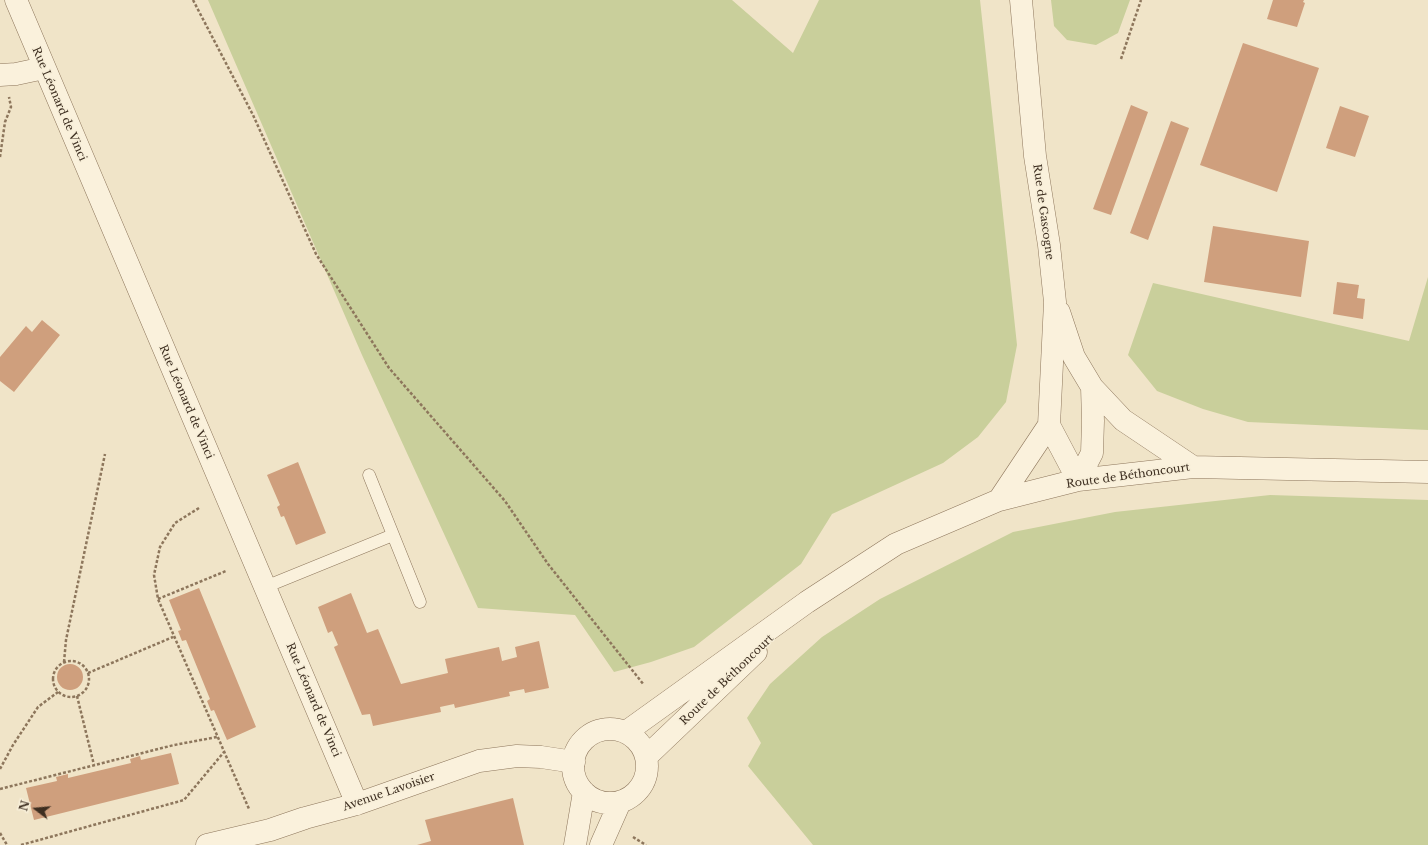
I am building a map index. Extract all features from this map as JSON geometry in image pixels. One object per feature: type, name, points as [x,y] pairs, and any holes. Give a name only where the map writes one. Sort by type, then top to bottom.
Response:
[{"type":"street","name":"Rue Léonard de Vinci","points":[[16,0],[357,804]]},
{"type":"street","name":"Rue de Gascogne","points":[[1021,0],[1035,156],[1049,245],[1055,302],[1049,425]]},
{"type":"street","points":[[8,75],[44,68]]},
{"type":"street","points":[[1055,302],[1074,357],[1092,387],[1123,420],[1193,466]]},
{"type":"street","points":[[1078,480],[1092,453],[1092,387]]},
{"type":"street","points":[[999,500],[1049,425],[1078,480]]},
{"type":"street","name":"Route de Béthoncourt","points":[[626,732],[807,602],[896,544],[999,500],[1078,480],[1193,466],[1428,472]]},
{"type":"street","name":"Route de Béthoncourt","points":[[646,757],[678,728],[807,602]]},
{"type":"street","points":[[615,729],[626,732],[635,738],[642,747],[646,757],[647,769],[645,780],[639,790],[631,797],[620,802],[600,802],[591,798],[584,792],[574,773],[576,751],[583,741],[592,734],[603,730],[615,729]]},
{"type":"street","name":"Avenue Lavoisier","points":[[207,845],[270,830],[305,818],[357,804],[479,761],[517,756],[541,757],[574,762]]},
{"type":"street","points":[[575,845],[584,792]]},
{"type":"street","points":[[601,845],[620,802]]},
{"type":"lane","points":[[369,475],[420,602]]},
{"type":"lane","points":[[265,588],[393,535]]},
{"type":"path","points":[[193,0],[253,115],[316,254],[389,368],[505,500],[548,564],[644,685]]},
{"type":"path","points":[[1121,59],[1141,0]]},
{"type":"path","points":[[0,157],[5,122],[11,107],[9,99],[8,75]]},
{"type":"path","points":[[64,662],[66,640],[105,454]]},
{"type":"path","points":[[199,508],[175,523],[160,547],[154,575],[158,599],[248,809]]},
{"type":"path","points":[[158,599],[226,571]]},
{"type":"path","points":[[88,672],[173,636]]},
{"type":"path","points":[[75,661],[81,663],[88,672],[88,684],[82,693],[77,696],[68,697],[58,692],[54,687],[53,676],[55,670],[64,662],[75,661]]},
{"type":"path","points":[[0,769],[13,745],[38,707],[58,692]]},
{"type":"path","points":[[77,696],[94,765]]},
{"type":"path","points":[[0,788],[174,745],[217,737]]},
{"type":"path","points":[[21,845],[184,800],[224,752]]},
{"type":"path","points":[[0,833],[7,845]]},
{"type":"path","points":[[633,837],[646,845]]},
{"type":"green space","points":[[208,0],[732,0],[793,53],[819,0],[980,0],[1017,345],[1006,402],[978,437],[943,463],[832,514],[801,564],[694,647],[651,662],[614,672],[575,615],[478,608],[362,355]]},
{"type":"green space","points":[[1051,0],[1130,0],[1118,33],[1096,45],[1067,40],[1054,26]]},
{"type":"green space","points":[[1428,277],[1428,430],[1248,422],[1203,409],[1157,391],[1128,355],[1153,283],[1409,341]]},
{"type":"green space","points":[[1270,495],[1428,500],[1428,845],[813,845],[748,766],[761,743],[747,718],[770,684],[822,637],[880,599],[1013,532],[1115,512]]},
{"type":"building","points":[[1273,0],[1304,0],[1303,2],[1305,3],[1297,27],[1267,19]]},
{"type":"building","points":[[1243,43],[1319,68],[1277,192],[1200,165]]},
{"type":"building","points":[[1131,105],[1148,112],[1111,215],[1093,209]]},
{"type":"building","points":[[1340,106],[1369,116],[1355,157],[1326,148]]},
{"type":"building","points":[[1171,121],[1189,128],[1148,240],[1130,233]]},
{"type":"building","points":[[1213,226],[1309,241],[1301,297],[1204,282]]},
{"type":"building","points":[[1337,282],[1359,285],[1357,298],[1365,299],[1363,319],[1333,314]]},
{"type":"building","points":[[42,320],[60,335],[14,392],[0,381],[0,357],[26,326],[32,332]]},
{"type":"building","points":[[298,462],[326,533],[296,545],[284,516],[281,517],[277,507],[280,505],[267,475]]},
{"type":"building","points":[[199,588],[256,727],[227,740],[214,710],[211,711],[207,701],[210,699],[186,640],[182,641],[178,631],[181,630],[169,600]]},
{"type":"building","points":[[351,593],[367,633],[378,629],[401,684],[448,673],[445,659],[499,647],[502,661],[517,657],[515,647],[539,641],[549,688],[525,693],[524,689],[509,692],[510,696],[455,708],[454,704],[440,707],[441,712],[373,726],[370,714],[362,715],[334,647],[338,645],[332,631],[328,633],[318,607]]},
{"type":"building","points":[[70,664],[79,668],[83,677],[79,686],[70,690],[61,686],[57,677],[61,668]]},
{"type":"building","points":[[171,753],[179,784],[34,820],[26,788],[57,781],[56,777],[68,774],[68,778],[131,763],[130,759],[140,756],[141,760]]},
{"type":"building","points":[[513,798],[524,845],[417,845],[431,841],[425,820]]}]
